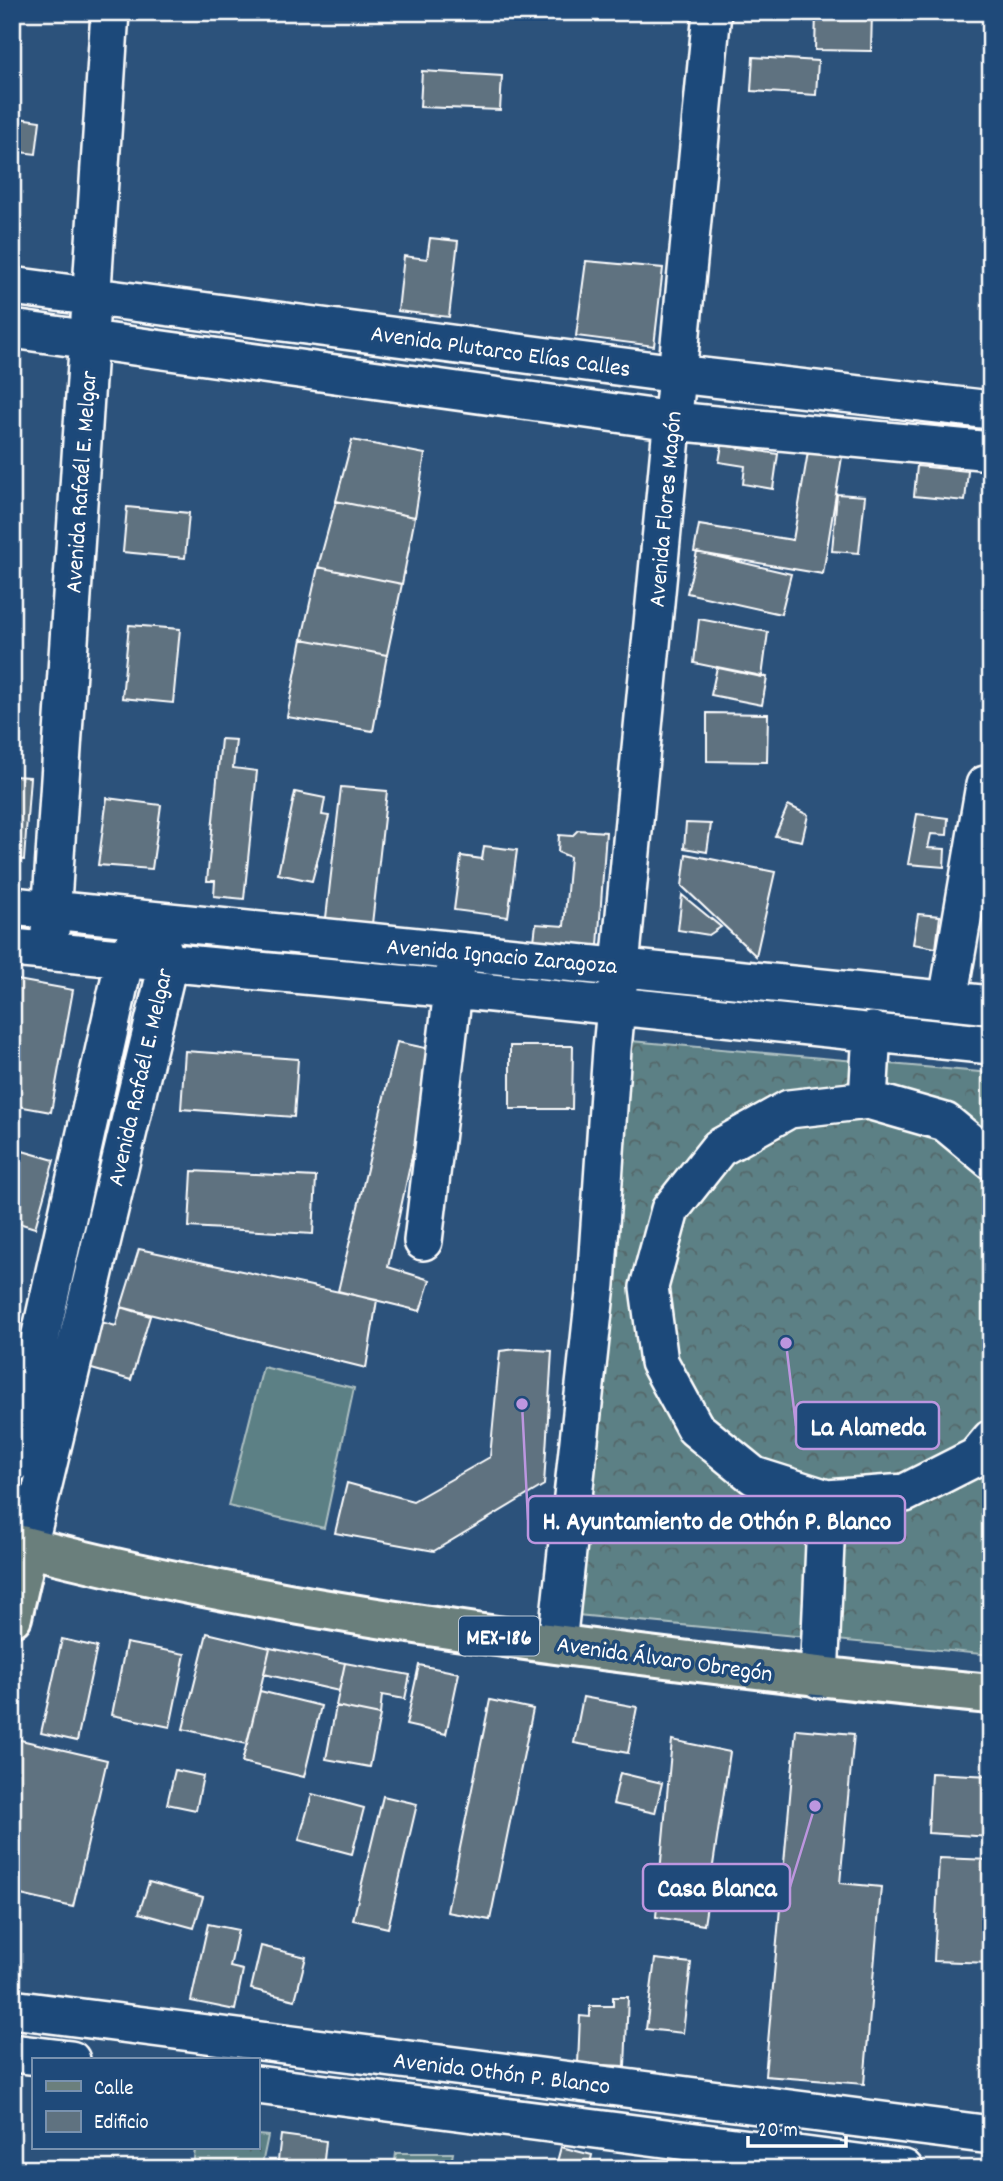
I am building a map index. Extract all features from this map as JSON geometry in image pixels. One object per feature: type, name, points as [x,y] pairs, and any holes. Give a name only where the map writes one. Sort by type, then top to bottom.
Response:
[{"type":"main road","name":"Avenida Rafaél E. Melgar","points":[[12,1617],[20,1545]]},
{"type":"main road","name":"Avenida Álvaro Obregón","points":[[20,1545],[165,1579],[397,1623],[819,1679],[991,1694]]},
{"type":"street","name":"Avenida Rafaél E. Melgar","points":[[49,951],[110,12]]},
{"type":"street","name":"Avenida Flores Magón","points":[[557,1644],[596,1284],[612,1049],[712,12]]},
{"type":"street","name":"Avenida Plutarco Elías Calles","points":[[12,286],[677,374],[991,410]]},
{"type":"street","name":"Avenida Plutarco Elías Calles","points":[[12,329],[673,421],[991,451]]},
{"type":"street","points":[[948,1000],[985,785]]},
{"type":"street","name":"Avenida Ignacio Zaragoza","points":[[12,906],[152,923],[458,950],[991,1005]]},
{"type":"street","name":"Avenida Rafaél E. Melgar","points":[[12,1464],[125,958],[152,923]]},
{"type":"street","name":"Avenida Rafaél E. Melgar","points":[[20,1545],[168,964],[152,923]]},
{"type":"street","name":"Avenida Ignacio Zaragoza","points":[[12,948],[453,989],[991,1045]]},
{"type":"street","points":[[423,1241],[458,950]]},
{"type":"street","points":[[868,1100],[872,1031]]},
{"type":"street","points":[[990,1440],[976,1457],[905,1493],[827,1499],[754,1476],[695,1428],[659,1362],[649,1287],[670,1210],[719,1148],[789,1109],[868,1100],[945,1122],[991,1160]]},
{"type":"street","points":[[596,1284],[649,1287]]},
{"type":"street","points":[[819,1679],[827,1499]]},
{"type":"street","name":"Avenida Othón P. Blanco","points":[[12,2009],[991,2135]]},
{"type":"street","points":[[12,2053],[54,2058]]},
{"type":"street","name":"Avenida Othón P. Blanco","points":[[259,2085],[904,2169]]},
{"type":"green space","points":[[597,1038],[991,1073],[991,1655],[567,1614]]},
{"type":"green space","points":[[263,1367],[354,1388],[324,1528],[228,1506]]},
{"type":"green space","points":[[259,2135],[268,2136],[261,2169],[193,2169],[195,2150],[259,2150]]},
{"type":"green space","points":[[396,2153],[453,2153],[450,2169],[394,2169]]},
{"type":"building","points":[[816,12],[872,12],[871,51],[815,50]]},
{"type":"building","points":[[753,57],[818,61],[816,95],[751,91]]},
{"type":"building","points":[[422,71],[502,76],[500,110],[420,107]]},
{"type":"building","points":[[12,117],[40,121],[36,154],[12,151]]},
{"type":"building","points":[[430,238],[458,241],[449,317],[398,311],[404,256],[427,259]]},
{"type":"building","points":[[586,261],[663,268],[654,346],[576,336]]},
{"type":"building","points":[[352,440],[425,454],[415,517],[336,501]]},
{"type":"building","points":[[722,445],[778,454],[773,489],[743,484],[745,466],[719,462]]},
{"type":"building","points":[[808,452],[842,457],[823,574],[694,552],[699,525],[793,540]]},
{"type":"building","points":[[917,466],[968,471],[965,501],[914,496]]},
{"type":"building","points":[[837,494],[865,496],[859,553],[832,551]]},
{"type":"building","points":[[336,501],[415,517],[402,584],[318,567]]},
{"type":"building","points":[[127,507],[189,513],[185,558],[123,552]]},
{"type":"building","points":[[697,552],[791,574],[781,614],[687,593]]},
{"type":"building","points":[[318,567],[402,584],[387,655],[302,639]]},
{"type":"building","points":[[699,619],[768,632],[762,677],[694,663]]},
{"type":"building","points":[[129,625],[180,629],[173,703],[122,698]]},
{"type":"building","points":[[302,639],[387,655],[373,731],[287,717]]},
{"type":"building","points":[[717,667],[767,677],[762,705],[711,695]]},
{"type":"building","points":[[707,713],[768,714],[767,762],[707,761]]},
{"type":"building","points":[[221,739],[236,740],[233,768],[257,771],[244,899],[214,896],[215,881],[207,881]]},
{"type":"building","points":[[12,776],[30,777],[24,860],[12,859]]},
{"type":"building","points":[[341,787],[387,791],[372,924],[326,918]]},
{"type":"building","points":[[295,792],[325,798],[322,815],[329,816],[312,881],[278,874]]},
{"type":"building","points":[[107,798],[161,805],[152,869],[98,865]]},
{"type":"building","points":[[788,805],[808,815],[802,841],[775,836]]},
{"type":"building","points":[[917,814],[948,818],[947,835],[931,834],[928,848],[945,849],[944,867],[908,864]]},
{"type":"building","points":[[686,823],[711,824],[707,852],[684,848]]},
{"type":"building","points":[[578,830],[606,832],[598,946],[534,941],[536,924],[564,926],[570,857],[558,852],[559,835],[572,836]]},
{"type":"building","points":[[484,846],[517,850],[508,917],[454,910],[461,856],[482,859]]},
{"type":"building","points":[[686,854],[775,872],[756,956],[682,886]]},
{"type":"building","points":[[682,895],[721,927],[709,935],[678,930]]},
{"type":"building","points":[[918,914],[940,916],[936,948],[913,944]]},
{"type":"building","points":[[12,979],[73,990],[51,1112],[12,1105]]},
{"type":"building","points":[[397,1042],[435,1050],[388,1267],[430,1280],[420,1311],[338,1291]]},
{"type":"building","points":[[510,1046],[573,1046],[572,1109],[510,1109]]},
{"type":"building","points":[[185,1051],[298,1059],[294,1117],[181,1109]]},
{"type":"building","points":[[12,1148],[54,1160],[35,1228],[12,1221]]},
{"type":"building","points":[[192,1171],[316,1177],[313,1234],[189,1227]]},
{"type":"building","points":[[139,1249],[377,1300],[366,1368],[121,1307]]},
{"type":"building","points":[[121,1307],[150,1316],[131,1380],[88,1368],[101,1322],[116,1326]]},
{"type":"building","points":[[500,1351],[552,1351],[544,1485],[434,1551],[335,1533],[347,1483],[413,1501],[490,1457]]},
{"type":"building","points":[[207,1633],[270,1648],[247,1744],[183,1729]]},
{"type":"building","points":[[62,1639],[97,1647],[77,1741],[41,1733]]},
{"type":"building","points":[[126,1643],[185,1654],[170,1727],[112,1715]]},
{"type":"building","points":[[270,1648],[345,1663],[339,1691],[264,1674]]},
{"type":"building","points":[[345,1663],[410,1675],[405,1699],[382,1695],[380,1715],[336,1706]]},
{"type":"building","points":[[419,1665],[459,1673],[446,1734],[406,1725]]},
{"type":"building","points":[[260,1691],[321,1706],[304,1777],[242,1762]]},
{"type":"building","points":[[583,1697],[637,1707],[628,1753],[574,1743]]},
{"type":"building","points":[[490,1700],[533,1709],[490,1920],[447,1912]]},
{"type":"building","points":[[336,1706],[380,1715],[370,1767],[326,1759]]},
{"type":"building","points":[[796,1729],[854,1734],[840,1883],[881,1887],[864,2084],[765,2076]]},
{"type":"building","points":[[12,1738],[107,1760],[73,1907],[12,1893]]},
{"type":"building","points":[[672,1740],[730,1752],[704,1925],[656,1917]]},
{"type":"building","points":[[175,1770],[203,1776],[196,1810],[167,1804]]},
{"type":"building","points":[[620,1773],[662,1783],[655,1813],[613,1804]]},
{"type":"building","points":[[931,1773],[991,1776],[991,1837],[928,1833]]},
{"type":"building","points":[[312,1794],[364,1808],[352,1854],[299,1840]]},
{"type":"building","points":[[383,1796],[417,1804],[388,1928],[353,1920]]},
{"type":"building","points":[[939,1858],[991,1860],[991,1963],[934,1961]]},
{"type":"building","points":[[149,1882],[203,1897],[194,1928],[139,1913]]},
{"type":"building","points":[[208,1924],[238,1930],[230,1967],[243,1970],[235,2010],[191,2001]]},
{"type":"building","points":[[261,1946],[306,1957],[295,2000],[251,1989]]},
{"type":"building","points":[[655,1959],[691,1963],[683,2033],[646,2029]]},
{"type":"building","points":[[613,1997],[628,1997],[625,2066],[578,2064],[580,2016],[590,2017],[590,2006],[613,2006]]},
{"type":"building","points":[[281,2135],[326,2141],[323,2169],[277,2169]]},
{"type":"building","points":[[561,2147],[592,2155],[589,2169],[555,2169]]},
{"type":"place","name":"La Alameda","points":[[786,1343]]},
{"type":"place","name":"H. Ayuntamiento de Othón P. Blanco","points":[[522,1404]]},
{"type":"place","name":"Casa Blanca","points":[[815,1806]]}]
